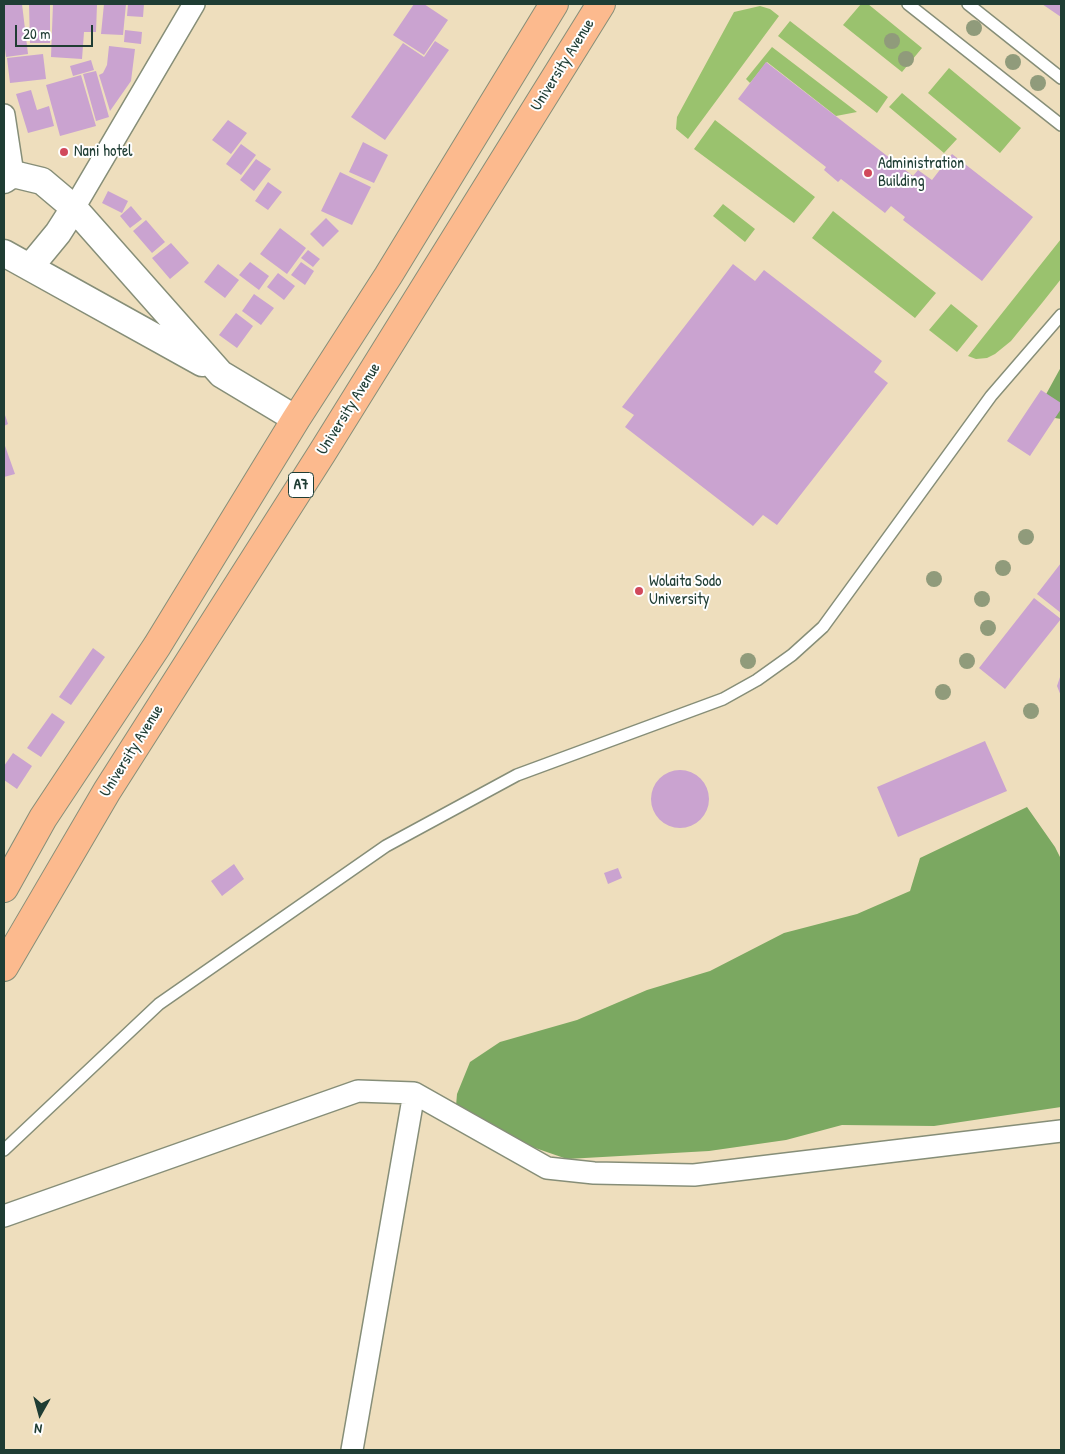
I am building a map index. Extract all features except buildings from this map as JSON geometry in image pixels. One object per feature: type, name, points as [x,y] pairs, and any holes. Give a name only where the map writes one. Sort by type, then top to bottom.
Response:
[{"type":"highway","name":"A7","points":[[4,888],[43,818],[157,646],[296,419],[388,276],[554,4]]},
{"type":"highway","name":"University Avenue","points":[[4,967],[107,791],[322,453],[601,4]]},
{"type":"street","points":[[30,267],[58,233],[74,208],[194,4]]},
{"type":"street","points":[[4,115],[8,177],[42,181],[74,208],[221,374]]},
{"type":"street","points":[[4,253],[221,374],[296,419]]},
{"type":"street","points":[[4,1216],[358,1091],[414,1093],[548,1168],[594,1173],[694,1175],[1061,1131]]},
{"type":"street","points":[[352,1450],[414,1093]]},
{"type":"lane","points":[[908,4],[1061,125]]},
{"type":"lane","points":[[968,4],[1061,78]]},
{"type":"lane","points":[[4,1150],[160,1004],[386,846],[517,776],[723,698],[757,680],[792,655],[822,627],[991,396],[1061,315]]},
{"type":"green space","points":[[861,4],[868,4],[922,48],[902,72],[843,25]]},
{"type":"green space","points":[[760,6],[770,9],[779,16],[688,139],[676,129],[677,117],[734,12]]},
{"type":"green space","points":[[790,21],[888,97],[877,113],[778,36]]},
{"type":"green space","points":[[772,47],[857,112],[836,116],[767,62],[750,83],[746,79]]},
{"type":"green space","points":[[949,68],[1021,128],[1000,153],[928,93]]},
{"type":"green space","points":[[902,93],[957,139],[944,153],[889,107]]},
{"type":"green space","points":[[715,120],[815,197],[794,223],[694,149]]},
{"type":"green space","points":[[723,204],[755,229],[745,242],[713,216]]},
{"type":"green space","points":[[833,211],[936,293],[915,318],[812,238]]},
{"type":"green space","points":[[1061,239],[1061,279],[1042,303],[1011,341],[995,354],[987,358],[976,359],[968,356]]},
{"type":"green space","points":[[951,304],[978,326],[957,352],[929,330]]},
{"type":"green space","points":[[1061,367],[1061,419],[1055,418],[1044,398]]},
{"type":"green space","points":[[1027,807],[1055,847],[1061,859],[1061,1107],[934,1126],[842,1125],[786,1140],[709,1151],[567,1159],[515,1141],[456,1106],[457,1094],[470,1062],[500,1042],[577,1020],[647,990],[710,971],[784,933],[857,914],[910,891],[920,858]]},
{"type":"place","name":"Nani hotel","points":[[64,152]]},
{"type":"place","name":"Administration Building","points":[[868,173]]},
{"type":"place","name":"Wolaita Sodo University","points":[[639,591]]}]
